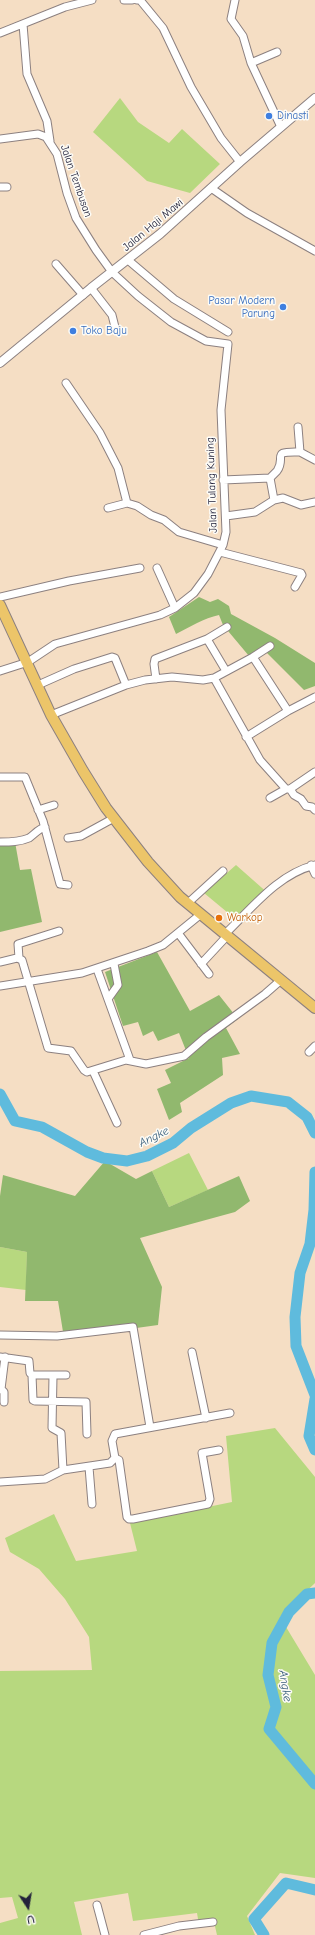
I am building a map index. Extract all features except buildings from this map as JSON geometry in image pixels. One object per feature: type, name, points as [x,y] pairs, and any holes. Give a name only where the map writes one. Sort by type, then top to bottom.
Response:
[{"type":"main road","points":[[0,605],[28,662],[51,715],[93,788],[148,862],[169,886],[188,903],[315,1008]]},
{"type":"street","points":[[0,33],[23,24],[65,3],[92,0]]},
{"type":"street","points":[[124,0],[132,0]]},
{"type":"street","points":[[136,0],[140,0],[163,28],[191,87],[221,138],[240,162]]},
{"type":"street","points":[[235,0],[231,19],[243,36],[251,63],[282,127]]},
{"type":"street","points":[[23,24],[27,74],[47,121],[50,141]]},
{"type":"street","points":[[251,63],[277,52]]},
{"type":"street","name":"Jalan Haji Mawi","points":[[0,363],[91,288],[160,234],[240,162],[315,98]]},
{"type":"street","name":"Jalan Tembusan","points":[[0,139],[38,134],[44,135],[50,141],[57,154],[67,193],[76,218],[112,272]]},
{"type":"street","points":[[211,188],[247,213],[315,251]]},
{"type":"street","points":[[128,260],[174,300],[228,332]]},
{"type":"street","points":[[56,264],[83,295]]},
{"type":"street","name":"Jalan Tulang Kuning","points":[[0,672],[28,662],[55,644],[160,615],[175,608],[200,586],[223,545],[226,532],[226,516],[223,480],[221,410],[228,344],[206,341],[171,322],[138,296],[112,272]]},
{"type":"street","points":[[91,288],[112,315],[115,327]]},
{"type":"street","points":[[66,383],[100,432],[118,468],[127,503]]},
{"type":"street","points":[[298,427],[300,452]]},
{"type":"street","points":[[223,480],[270,478],[278,470],[279,457],[286,451],[300,452],[315,460]]},
{"type":"street","points":[[270,478],[274,500]]},
{"type":"street","points":[[226,516],[255,512],[274,500],[283,498],[301,505],[315,502]]},
{"type":"street","points":[[108,508],[127,503],[164,520],[179,532],[223,545]]},
{"type":"street","points":[[220,552],[301,573],[302,575],[295,587]]},
{"type":"street","points":[[0,597],[70,581],[140,568]]},
{"type":"street","points":[[157,568],[175,608]]},
{"type":"street","points":[[156,678],[154,664],[155,659],[207,639],[227,627]]},
{"type":"street","points":[[207,639],[226,671]]},
{"type":"street","points":[[51,715],[126,685],[156,678],[203,680],[214,678],[270,646]]},
{"type":"street","points":[[38,684],[74,669],[112,657],[115,658],[126,685]]},
{"type":"street","points":[[253,657],[288,711]]},
{"type":"street","points":[[214,678],[260,760],[294,795],[301,799],[306,806],[312,807],[315,810]]},
{"type":"street","points":[[246,737],[288,711],[315,697]]},
{"type":"street","points":[[270,798],[288,789],[315,772]]},
{"type":"street","points":[[0,777],[25,777],[45,826],[60,884],[68,885]]},
{"type":"street","points":[[38,810],[54,805]]},
{"type":"street","points":[[68,838],[81,836],[114,818]]},
{"type":"street","points":[[0,842],[24,840],[45,826]]},
{"type":"street","points":[[201,964],[226,935],[274,887],[299,869],[313,865],[315,874]]},
{"type":"street","points":[[188,903],[223,871]]},
{"type":"street","points":[[0,986],[15,982],[27,982],[98,969],[114,964],[157,948],[201,914]]},
{"type":"street","points":[[59,931],[18,944],[19,958],[22,962],[48,1048],[71,1051],[84,1070],[88,1072],[130,1060],[146,1064],[184,1056],[206,1037],[265,994],[281,980]]},
{"type":"street","points":[[178,933],[209,974]]},
{"type":"street","points":[[0,962],[19,958]]},
{"type":"street","points":[[108,999],[118,985],[114,964]]},
{"type":"street","points":[[98,969],[130,1060]]},
{"type":"street","points":[[309,1052],[315,1046]]},
{"type":"street","points":[[93,1071],[117,1123]]},
{"type":"street","points":[[0,1335],[57,1336],[133,1327],[150,1427]]},
{"type":"street","points":[[192,1352],[206,1418]]},
{"type":"street","points":[[4,1402],[4,1392],[1,1389],[2,1357],[29,1361],[30,1373],[32,1375],[33,1400],[86,1402],[87,1434]]},
{"type":"street","points":[[32,1375],[66,1375]]},
{"type":"street","points":[[53,1376],[52,1428],[61,1433],[63,1470]]},
{"type":"street","points":[[219,1450],[202,1453],[210,1499],[208,1504],[133,1519],[127,1517],[119,1460],[115,1458],[112,1441],[115,1434],[230,1413]]},
{"type":"street","points":[[0,1482],[45,1479],[63,1470],[110,1463],[115,1458]]},
{"type":"street","points":[[89,1467],[92,1504]]},
{"type":"street","points":[[97,1905],[105,1935]]},
{"type":"street","points":[[144,1935],[178,1926],[213,1922]]},
{"type":"green space","points":[[120,98],[138,122],[169,143],[182,129],[220,164],[190,193],[147,181],[93,132]]},
{"type":"green space","points":[[199,597],[210,602],[218,599],[229,606],[231,614],[275,638],[315,663],[315,686],[304,690],[261,647],[249,656],[223,625],[219,615],[202,620],[176,634],[169,617]]},
{"type":"green space","points":[[15,842],[20,870],[31,869],[42,922],[0,932],[0,844]]},
{"type":"green space","points":[[236,865],[270,895],[239,922],[204,893]]},
{"type":"green space","points":[[157,952],[190,1011],[219,995],[238,1019],[226,1028],[240,1054],[222,1058],[223,1075],[180,1103],[182,1112],[169,1120],[157,1089],[171,1083],[165,1070],[189,1058],[179,1033],[158,1041],[153,1031],[143,1036],[138,1022],[123,1026],[105,972]]},
{"type":"green space","points":[[189,1153],[208,1190],[169,1207],[152,1171]]},
{"type":"green space","points":[[105,1161],[136,1179],[152,1171],[169,1207],[239,1176],[250,1201],[235,1212],[140,1238],[162,1287],[158,1325],[64,1338],[58,1301],[25,1301],[27,1252],[0,1247],[0,1196],[3,1175],[75,1196]]},
{"type":"green space","points":[[0,1247],[27,1252],[26,1290],[0,1287]]},
{"type":"green space","points":[[275,1428],[315,1477],[315,1583],[280,1617],[315,1675],[315,1878],[280,1873],[247,1916],[255,1935],[217,1935],[214,1922],[199,1925],[197,1913],[133,1921],[128,1893],[74,1902],[82,1935],[0,1935],[0,1923],[18,1918],[12,1897],[0,1898],[0,1671],[92,1670],[89,1637],[65,1599],[39,1569],[10,1552],[5,1538],[54,1514],[76,1561],[137,1551],[130,1523],[232,1502],[226,1436]]},
{"type":"waterway","name":"Angke","points":[[0,1094],[15,1121],[42,1127],[87,1152],[103,1158],[127,1161],[147,1156],[173,1143],[191,1128],[231,1103],[251,1096],[288,1102],[307,1117],[315,1133]]},
{"type":"waterway","name":"Angke","points":[[315,1172],[314,1210],[310,1244],[300,1273],[295,1317],[296,1346],[315,1395]]},
{"type":"waterway","name":"Angke","points":[[315,1399],[309,1436],[315,1450]]},
{"type":"waterway","name":"Angke","points":[[315,1593],[307,1594],[289,1612],[272,1643],[268,1675],[276,1707],[269,1729],[315,1784]]},
{"type":"waterway","name":"Angke","points":[[264,1935],[254,1919],[286,1883],[315,1890]]},
{"type":"place","name":"Dinasti","points":[[269,116]]},
{"type":"place","name":"Pasar Modern Parung","points":[[283,307]]},
{"type":"place","name":"Toko Baju","points":[[73,331]]},
{"type":"place","name":"Warkop","points":[[219,918]]}]
